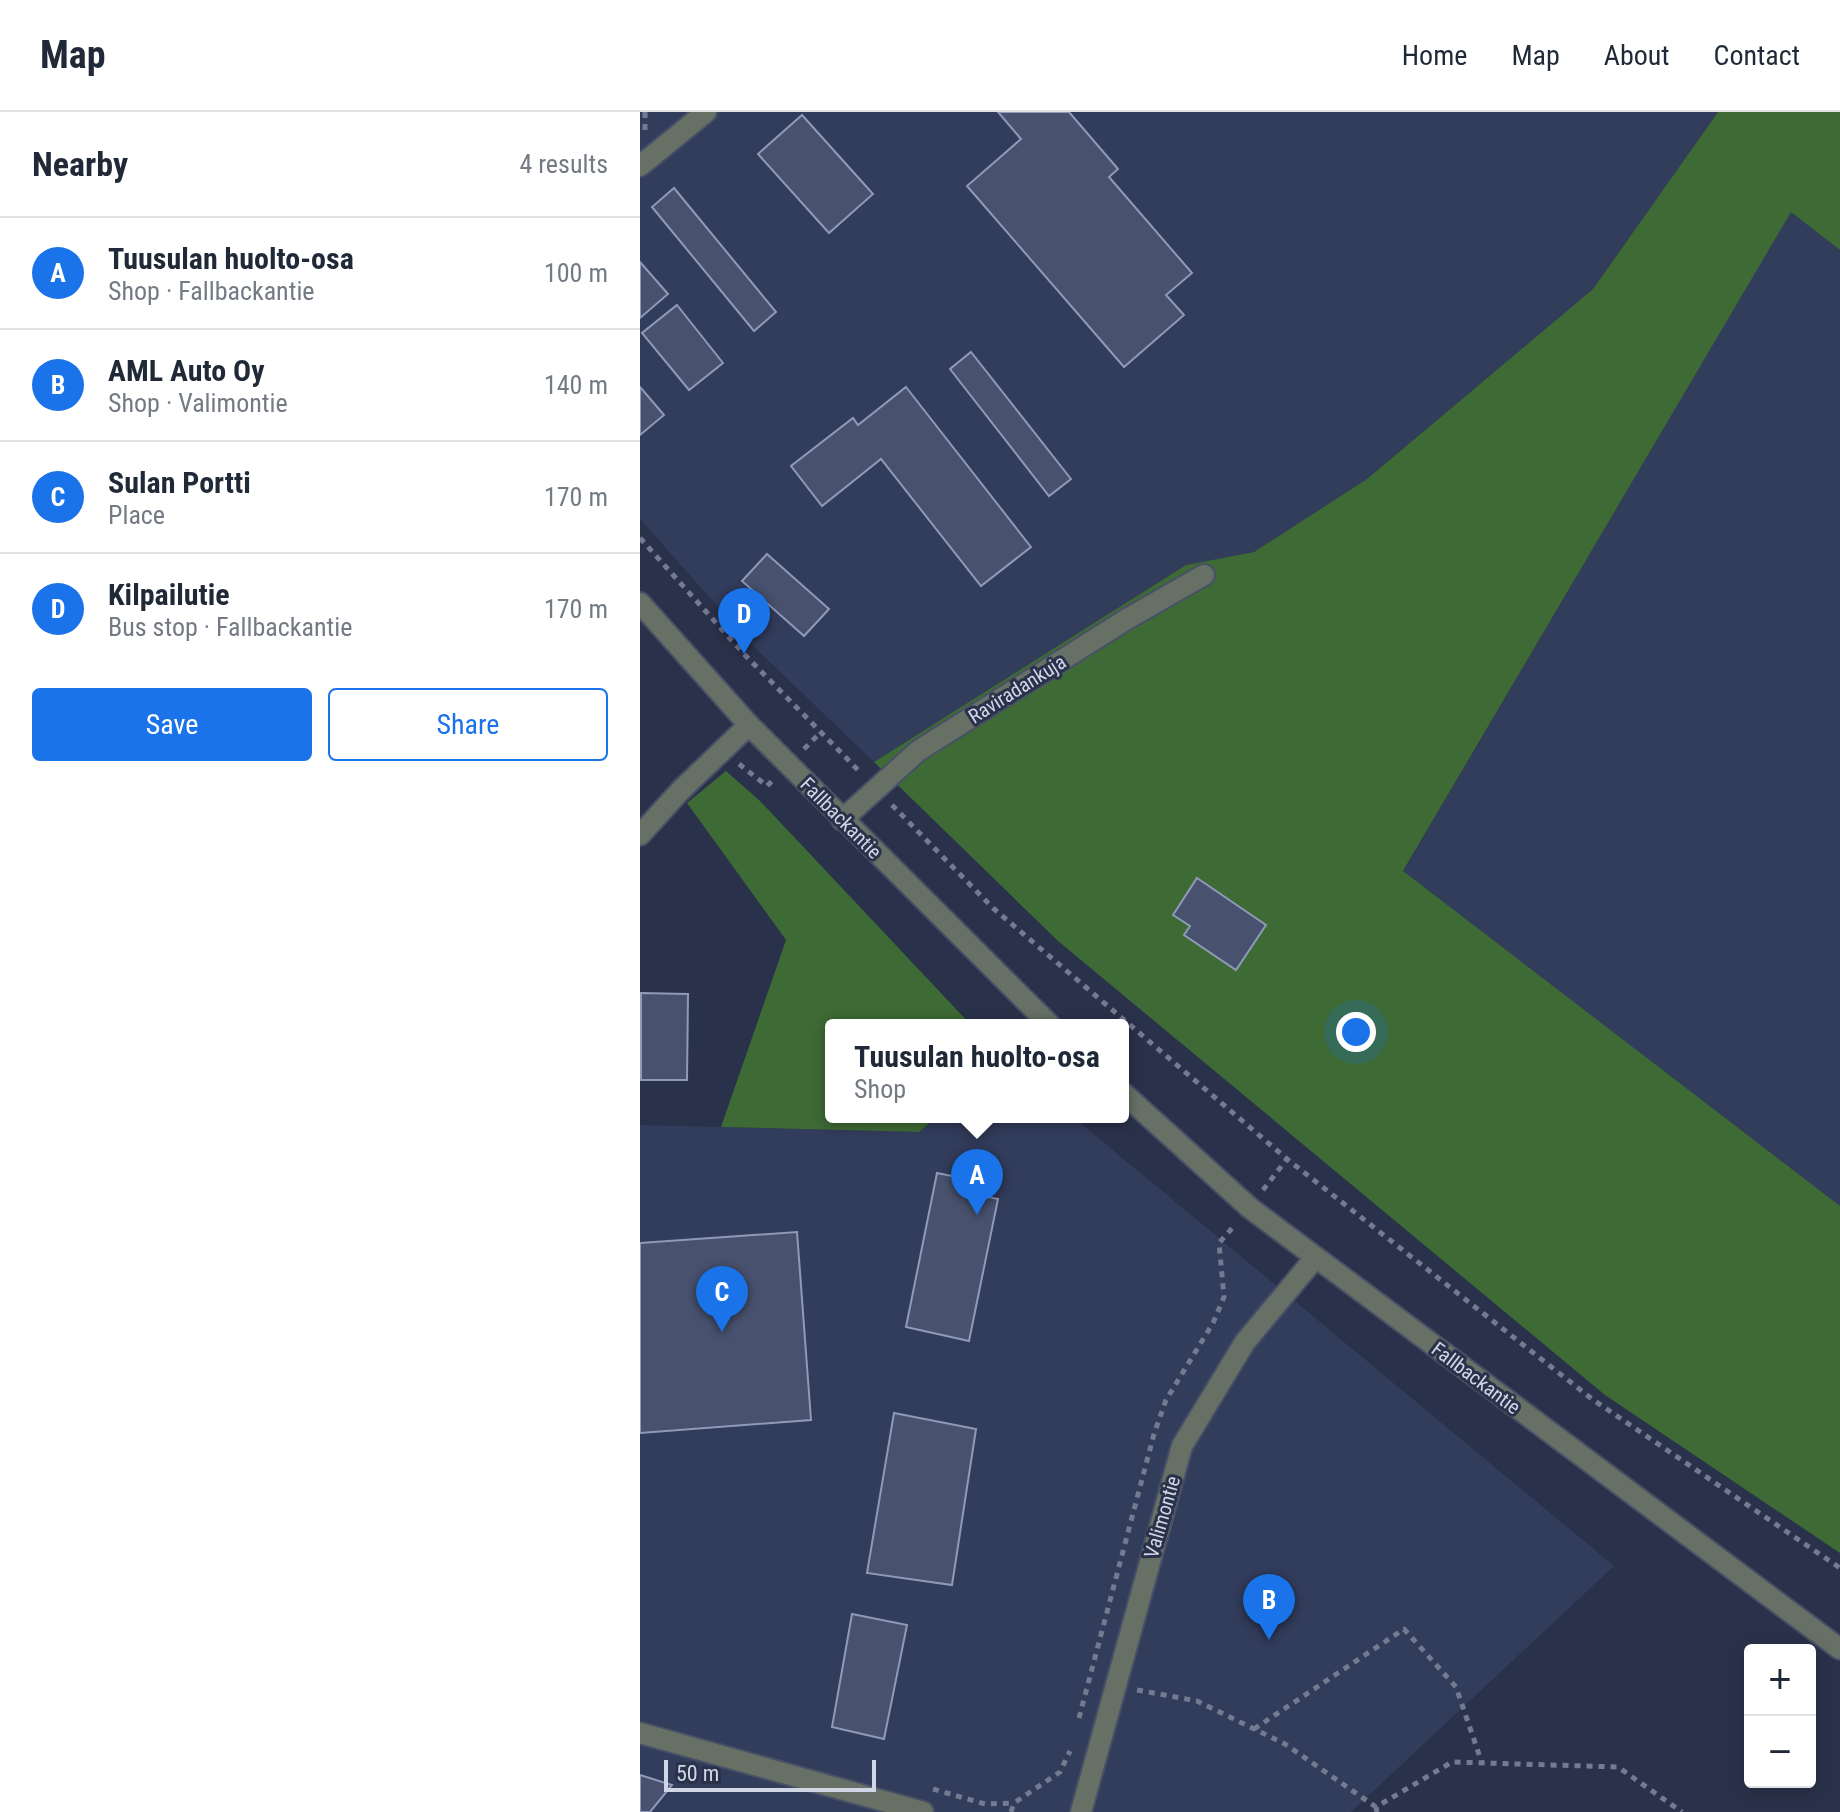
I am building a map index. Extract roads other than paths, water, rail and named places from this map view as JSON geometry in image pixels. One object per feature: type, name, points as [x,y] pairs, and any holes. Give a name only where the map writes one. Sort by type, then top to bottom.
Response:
[{"type":"street","points":[[640,166],[706,112]]},
{"type":"street","name":"Raviradankuja","points":[[842,820],[918,751],[1127,619],[1204,575]]},
{"type":"street","name":"Fallbackantie","points":[[640,603],[749,725],[1044,1019]]},
{"type":"street","points":[[640,835],[680,791],[749,725]]},
{"type":"street","name":"Fallbackantie","points":[[1129,1098],[1250,1208],[1840,1649]]},
{"type":"street","name":"Valimontie","points":[[1081,1812],[1182,1446],[1245,1342],[1315,1258]]},
{"type":"street","points":[[640,1733],[923,1812]]},
{"type":"place","name":"Kilpailutie","points":[[744,654]]},
{"type":"place","name":"Tuusulan huolto-osa","points":[[977,1215]]},
{"type":"place","name":"Sulan Portti","points":[[722,1332]]},
{"type":"place","name":"AML Auto Oy","points":[[1269,1640]]}]
